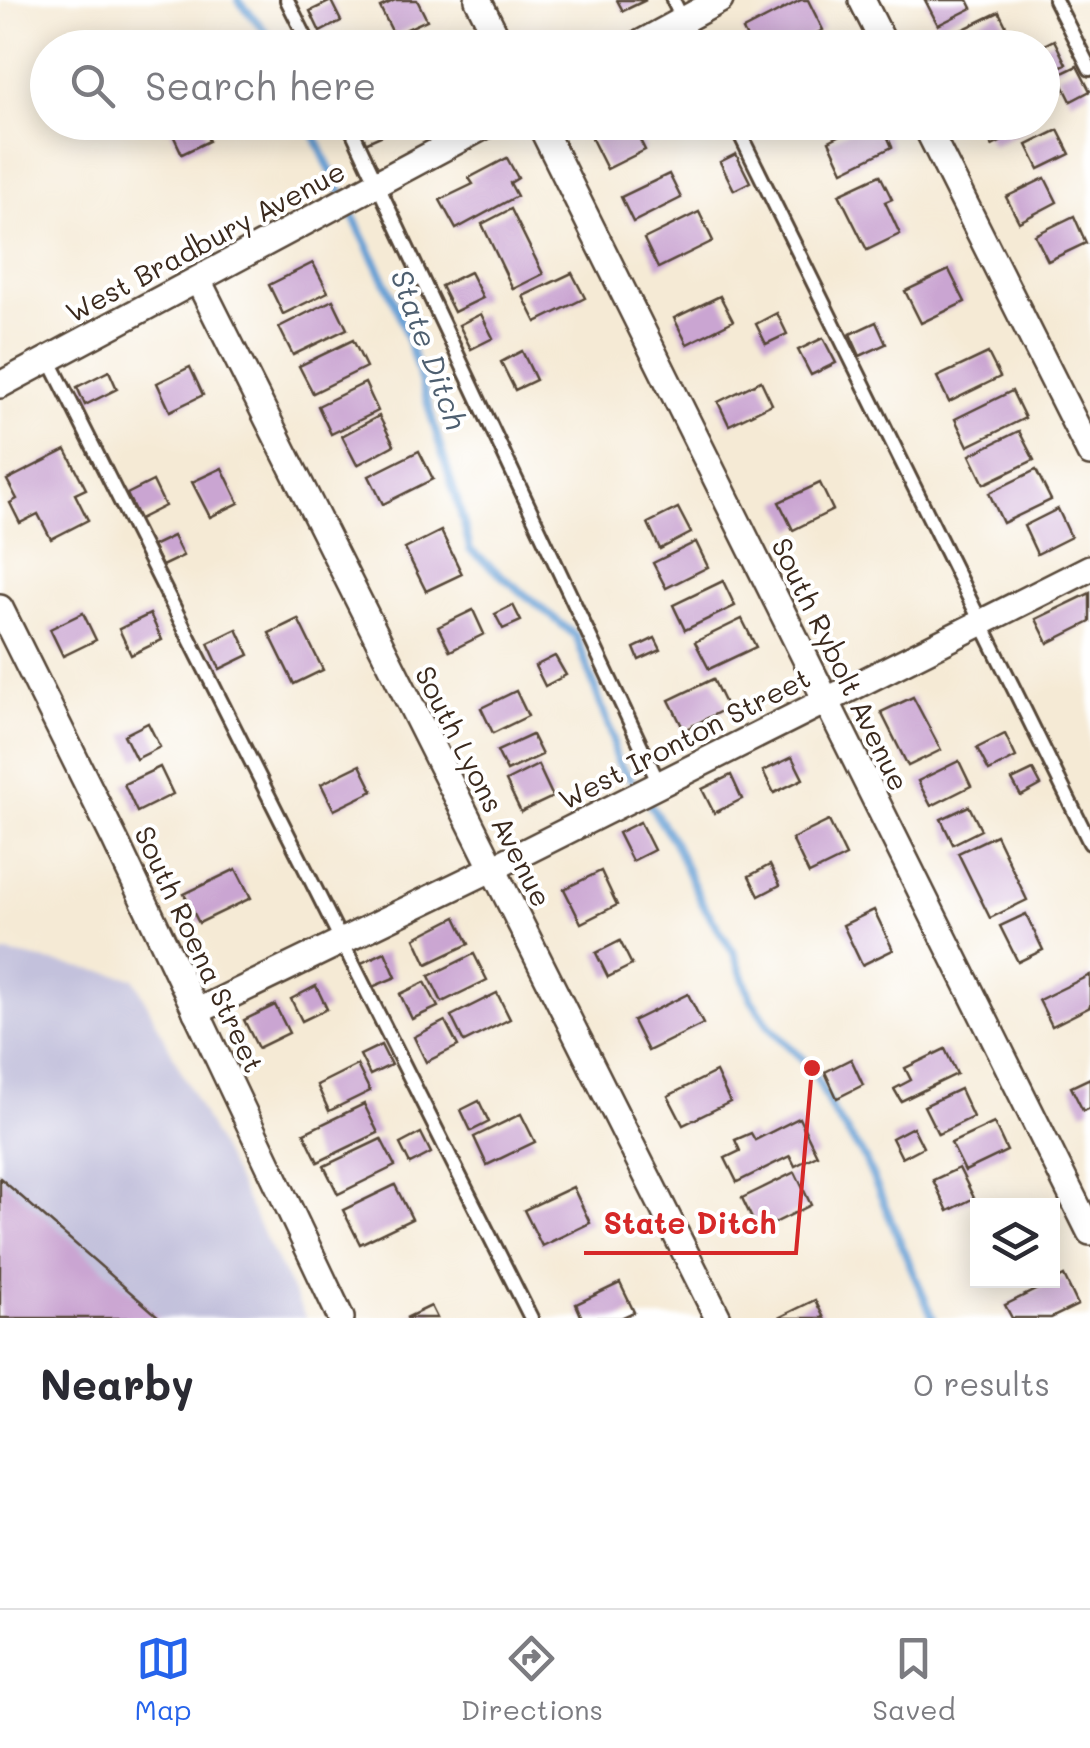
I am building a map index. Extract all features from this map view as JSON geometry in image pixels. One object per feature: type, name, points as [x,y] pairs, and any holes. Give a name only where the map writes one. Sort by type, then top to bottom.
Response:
[{"type":"street","points":[[478,0],[493,30]]},
{"type":"street","points":[[654,30],[678,10],[720,0]]},
{"type":"street","points":[[862,0],[877,30]]},
{"type":"street","name":"West Bradbury Avenue","points":[[0,385],[458,140]]},
{"type":"street","name":"South Rybolt Avenue","points":[[548,140],[1090,1232]]},
{"type":"street","points":[[933,140],[1090,454]]},
{"type":"street","name":"South Lyons Avenue","points":[[198,280],[718,1318]]},
{"type":"street","name":"West Ironton Street","points":[[196,1012],[1090,568]]},
{"type":"street","name":"South Roena Street","points":[[0,608],[115,840],[341,1318]]},
{"type":"lane","points":[[287,0],[302,30]]},
{"type":"lane","points":[[1054,0],[1090,69]]},
{"type":"lane","points":[[357,140],[659,784]]},
{"type":"lane","points":[[743,140],[1090,844]]},
{"type":"lane","points":[[49,359],[531,1318]]},
{"type":"shaded area","points":[[0,954],[134,978],[306,1318],[0,1318]]},
{"type":"building","points":[[395,0],[417,0],[427,20],[405,30],[392,30],[380,7]]},
{"type":"building","points":[[617,0],[646,0],[623,11]]},
{"type":"building","points":[[808,0],[823,30],[743,30]]},
{"type":"building","points":[[925,0],[968,0],[972,8],[938,25]]},
{"type":"building","points":[[331,1],[341,21],[319,30],[310,11]]},
{"type":"building","points":[[999,12],[1008,30],[962,30]]},
{"type":"building","points":[[1077,66],[1090,91],[1071,101],[1060,74]]},
{"type":"building","points":[[1060,134],[1070,154],[1039,169],[1027,145],[1037,140],[1060,140]]},
{"type":"building","points":[[175,140],[209,140],[209,141],[182,154]]},
{"type":"building","points":[[592,140],[640,140],[645,150],[607,169]]},
{"type":"building","points":[[889,140],[892,147],[843,171],[829,141]]},
{"type":"building","points":[[736,154],[750,182],[734,190],[720,162]]},
{"type":"building","points":[[507,158],[518,178],[510,183],[517,196],[456,229],[440,200],[473,184],[469,178]]},
{"type":"building","points":[[669,174],[681,198],[633,222],[621,197]]},
{"type":"building","points":[[880,175],[892,199],[885,202],[900,234],[867,250],[839,194]]},
{"type":"building","points":[[1045,178],[1057,202],[1019,222],[1006,197]]},
{"type":"building","points":[[511,209],[543,274],[513,289],[482,224]]},
{"type":"building","points":[[699,212],[713,241],[658,268],[644,239]]},
{"type":"building","points":[[1074,216],[1086,243],[1048,261],[1035,235]]},
{"type":"building","points":[[313,263],[328,292],[283,314],[269,285]]},
{"type":"building","points":[[949,270],[965,302],[921,323],[905,291]]},
{"type":"building","points":[[470,272],[483,298],[454,312],[441,286]]},
{"type":"building","points":[[572,273],[585,298],[536,322],[523,296]]},
{"type":"building","points":[[720,296],[733,321],[687,344],[674,318]]},
{"type":"building","points":[[333,300],[347,329],[293,355],[279,327]]},
{"type":"building","points":[[777,313],[787,334],[766,344],[756,324]]},
{"type":"building","points":[[481,314],[493,338],[471,349],[459,325]]},
{"type":"building","points":[[876,322],[886,344],[860,356],[850,334]]},
{"type":"building","points":[[823,338],[836,363],[811,375],[798,350]]},
{"type":"building","points":[[353,340],[366,367],[313,393],[299,366]]},
{"type":"building","points":[[522,351],[536,380],[515,390],[501,362]]},
{"type":"building","points":[[988,353],[1000,377],[949,402],[937,377]]},
{"type":"building","points":[[190,367],[203,395],[170,411],[157,383]]},
{"type":"building","points":[[109,371],[117,389],[85,405],[77,387]]},
{"type":"building","points":[[761,381],[772,404],[729,425],[718,402]]},
{"type":"building","points":[[365,383],[378,411],[331,434],[318,406]]},
{"type":"building","points":[[1012,391],[1025,418],[968,446],[955,419]]},
{"type":"building","points":[[379,416],[394,445],[357,465],[342,436]]},
{"type":"building","points":[[1019,431],[1034,460],[984,484],[970,455]]},
{"type":"building","points":[[66,450],[86,489],[75,494],[88,520],[51,539],[38,514],[20,523],[10,503],[17,499],[7,480]]},
{"type":"building","points":[[419,451],[433,479],[383,504],[369,476]]},
{"type":"building","points":[[222,468],[239,503],[210,517],[192,482]]},
{"type":"building","points":[[1036,470],[1051,500],[1003,523],[989,493]]},
{"type":"building","points":[[153,481],[165,506],[139,519],[127,494]]},
{"type":"building","points":[[820,483],[833,510],[793,530],[779,502]]},
{"type":"building","points":[[678,508],[691,533],[660,549],[648,523]]},
{"type":"building","points":[[1058,509],[1071,537],[1037,554],[1024,526]]},
{"type":"building","points":[[441,531],[462,574],[426,591],[405,549]]},
{"type":"building","points":[[173,536],[183,556],[162,566],[152,546]]},
{"type":"building","points":[[696,542],[708,567],[666,588],[653,563]]},
{"type":"building","points":[[723,581],[735,606],[685,630],[673,605]]},
{"type":"building","points":[[1090,593],[1090,622],[1048,643],[1036,619]]},
{"type":"building","points":[[513,605],[521,621],[503,629],[495,614]]},
{"type":"building","points":[[473,610],[484,634],[450,651],[438,627]]},
{"type":"building","points":[[83,613],[96,640],[63,656],[50,629]]},
{"type":"building","points":[[150,614],[162,640],[131,655],[119,629]]},
{"type":"building","points":[[298,619],[323,670],[294,684],[269,633]]},
{"type":"building","points":[[742,619],[756,647],[709,669],[695,642]]},
{"type":"building","points":[[237,629],[249,655],[220,669],[208,643]]},
{"type":"building","points":[[655,638],[661,650],[639,660],[634,648]]},
{"type":"building","points":[[555,656],[566,675],[545,686],[535,666]]},
{"type":"building","points":[[713,679],[727,708],[684,730],[669,700]]},
{"type":"building","points":[[516,691],[528,716],[493,733],[481,708]]},
{"type":"building","points":[[913,697],[941,750],[908,766],[881,712]]},
{"type":"building","points":[[148,723],[160,747],[136,759],[124,735]]},
{"type":"building","points":[[1005,734],[1016,757],[989,771],[977,748]]},
{"type":"building","points":[[532,735],[542,755],[507,771],[497,751]]},
{"type":"building","points":[[792,757],[803,779],[774,793],[763,771]]},
{"type":"building","points":[[959,761],[971,786],[931,806],[918,781]]},
{"type":"building","points":[[360,765],[373,791],[334,810],[321,784]]},
{"type":"building","points":[[538,765],[553,797],[521,812],[506,781]]},
{"type":"building","points":[[160,767],[173,794],[137,812],[124,784]]},
{"type":"building","points":[[1033,770],[1041,785],[1021,796],[1012,780]]},
{"type":"building","points":[[731,775],[742,799],[714,813],[702,789]]},
{"type":"building","points":[[969,806],[981,830],[953,844],[941,819]]},
{"type":"building","points":[[829,821],[846,856],[809,874],[792,839]]},
{"type":"building","points":[[640,822],[654,850],[632,861],[618,833]]},
{"type":"building","points":[[996,835],[1027,900],[990,918],[958,853]]},
{"type":"building","points":[[770,865],[780,885],[759,896],[749,876]]},
{"type":"building","points":[[236,869],[251,898],[199,923],[184,894]]},
{"type":"building","points":[[601,871],[617,905],[581,923],[564,889]]},
{"type":"building","points":[[874,910],[893,950],[862,965],[843,925]]},
{"type":"building","points":[[1026,914],[1043,950],[1018,962],[1000,926]]},
{"type":"building","points":[[456,917],[469,944],[427,964],[415,938]]},
{"type":"building","points":[[620,941],[632,965],[608,977],[596,953]]},
{"type":"building","points":[[385,952],[396,977],[370,988],[359,964]]},
{"type":"building","points":[[474,954],[487,980],[442,1002],[429,976]]},
{"type":"building","points":[[1090,975],[1090,1007],[1052,1026],[1039,1000]]},
{"type":"building","points":[[425,982],[438,1007],[412,1019],[400,994]]},
{"type":"building","points":[[316,986],[327,1009],[302,1021],[291,999]]},
{"type":"building","points":[[497,993],[510,1019],[464,1042],[451,1016]]},
{"type":"building","points":[[688,994],[703,1024],[648,1051],[633,1021]]},
{"type":"building","points":[[275,1005],[289,1033],[258,1048],[244,1020]]},
{"type":"building","points":[[445,1021],[458,1046],[426,1062],[414,1037]]},
{"type":"building","points":[[381,1045],[391,1065],[370,1075],[360,1055]]},
{"type":"building","points":[[945,1049],[957,1074],[901,1101],[894,1089],[911,1080],[905,1068]]},
{"type":"building","points":[[851,1059],[863,1085],[837,1098],[825,1072]]},
{"type":"building","points":[[357,1065],[370,1091],[329,1111],[317,1085]]},
{"type":"building","points":[[716,1072],[730,1102],[683,1125],[668,1096]]},
{"type":"building","points":[[1090,1078],[1090,1108],[1083,1111],[1071,1087]]},
{"type":"building","points":[[960,1089],[973,1117],[938,1134],[924,1106]]},
{"type":"building","points":[[479,1101],[489,1122],[471,1131],[461,1110]]},
{"type":"building","points":[[364,1104],[378,1133],[318,1162],[304,1133]]},
{"type":"building","points":[[521,1114],[535,1142],[487,1165],[474,1137]]},
{"type":"building","points":[[799,1118],[817,1155],[795,1166],[790,1156],[737,1182],[725,1158],[740,1151],[735,1140],[751,1133],[755,1140]]},
{"type":"building","points":[[994,1123],[1007,1151],[965,1171],[951,1143]]},
{"type":"building","points":[[913,1127],[923,1147],[902,1158],[892,1138]]},
{"type":"building","points":[[421,1133],[431,1153],[410,1164],[400,1144]]},
{"type":"building","points":[[381,1139],[395,1166],[338,1194],[324,1166]]},
{"type":"building","points":[[959,1168],[974,1198],[948,1211],[933,1180]]},
{"type":"building","points":[[795,1172],[811,1205],[758,1231],[742,1198]]},
{"type":"building","points":[[0,1178],[160,1318],[0,1318]]},
{"type":"building","points":[[395,1185],[412,1219],[360,1244],[343,1210]]},
{"type":"building","points":[[573,1187],[590,1223],[542,1246],[524,1210]]},
{"type":"building","points":[[1064,1276],[1078,1305],[1051,1318],[1012,1318],[1005,1305],[1040,1288],[1060,1288],[1060,1278]]},
{"type":"building","points":[[620,1283],[634,1312],[621,1318],[582,1318],[576,1304]]},
{"type":"building","points":[[815,1300],[824,1318],[778,1318]]},
{"type":"building","points":[[431,1306],[437,1318],[406,1318]]},
{"type":"waterway","name":"State Ditch","points":[[238,0],[264,30]]},
{"type":"waterway","name":"State Ditch","points":[[317,140],[397,309],[470,550],[576,636],[613,738],[615,756],[631,779]]},
{"type":"waterway","name":"State Ditch","points":[[650,805],[674,842],[702,903],[734,953],[751,999],[772,1030],[812,1068],[833,1112],[864,1157],[933,1318]]},
{"type":"place","name":"State Ditch","points":[[812,1068]]}]
